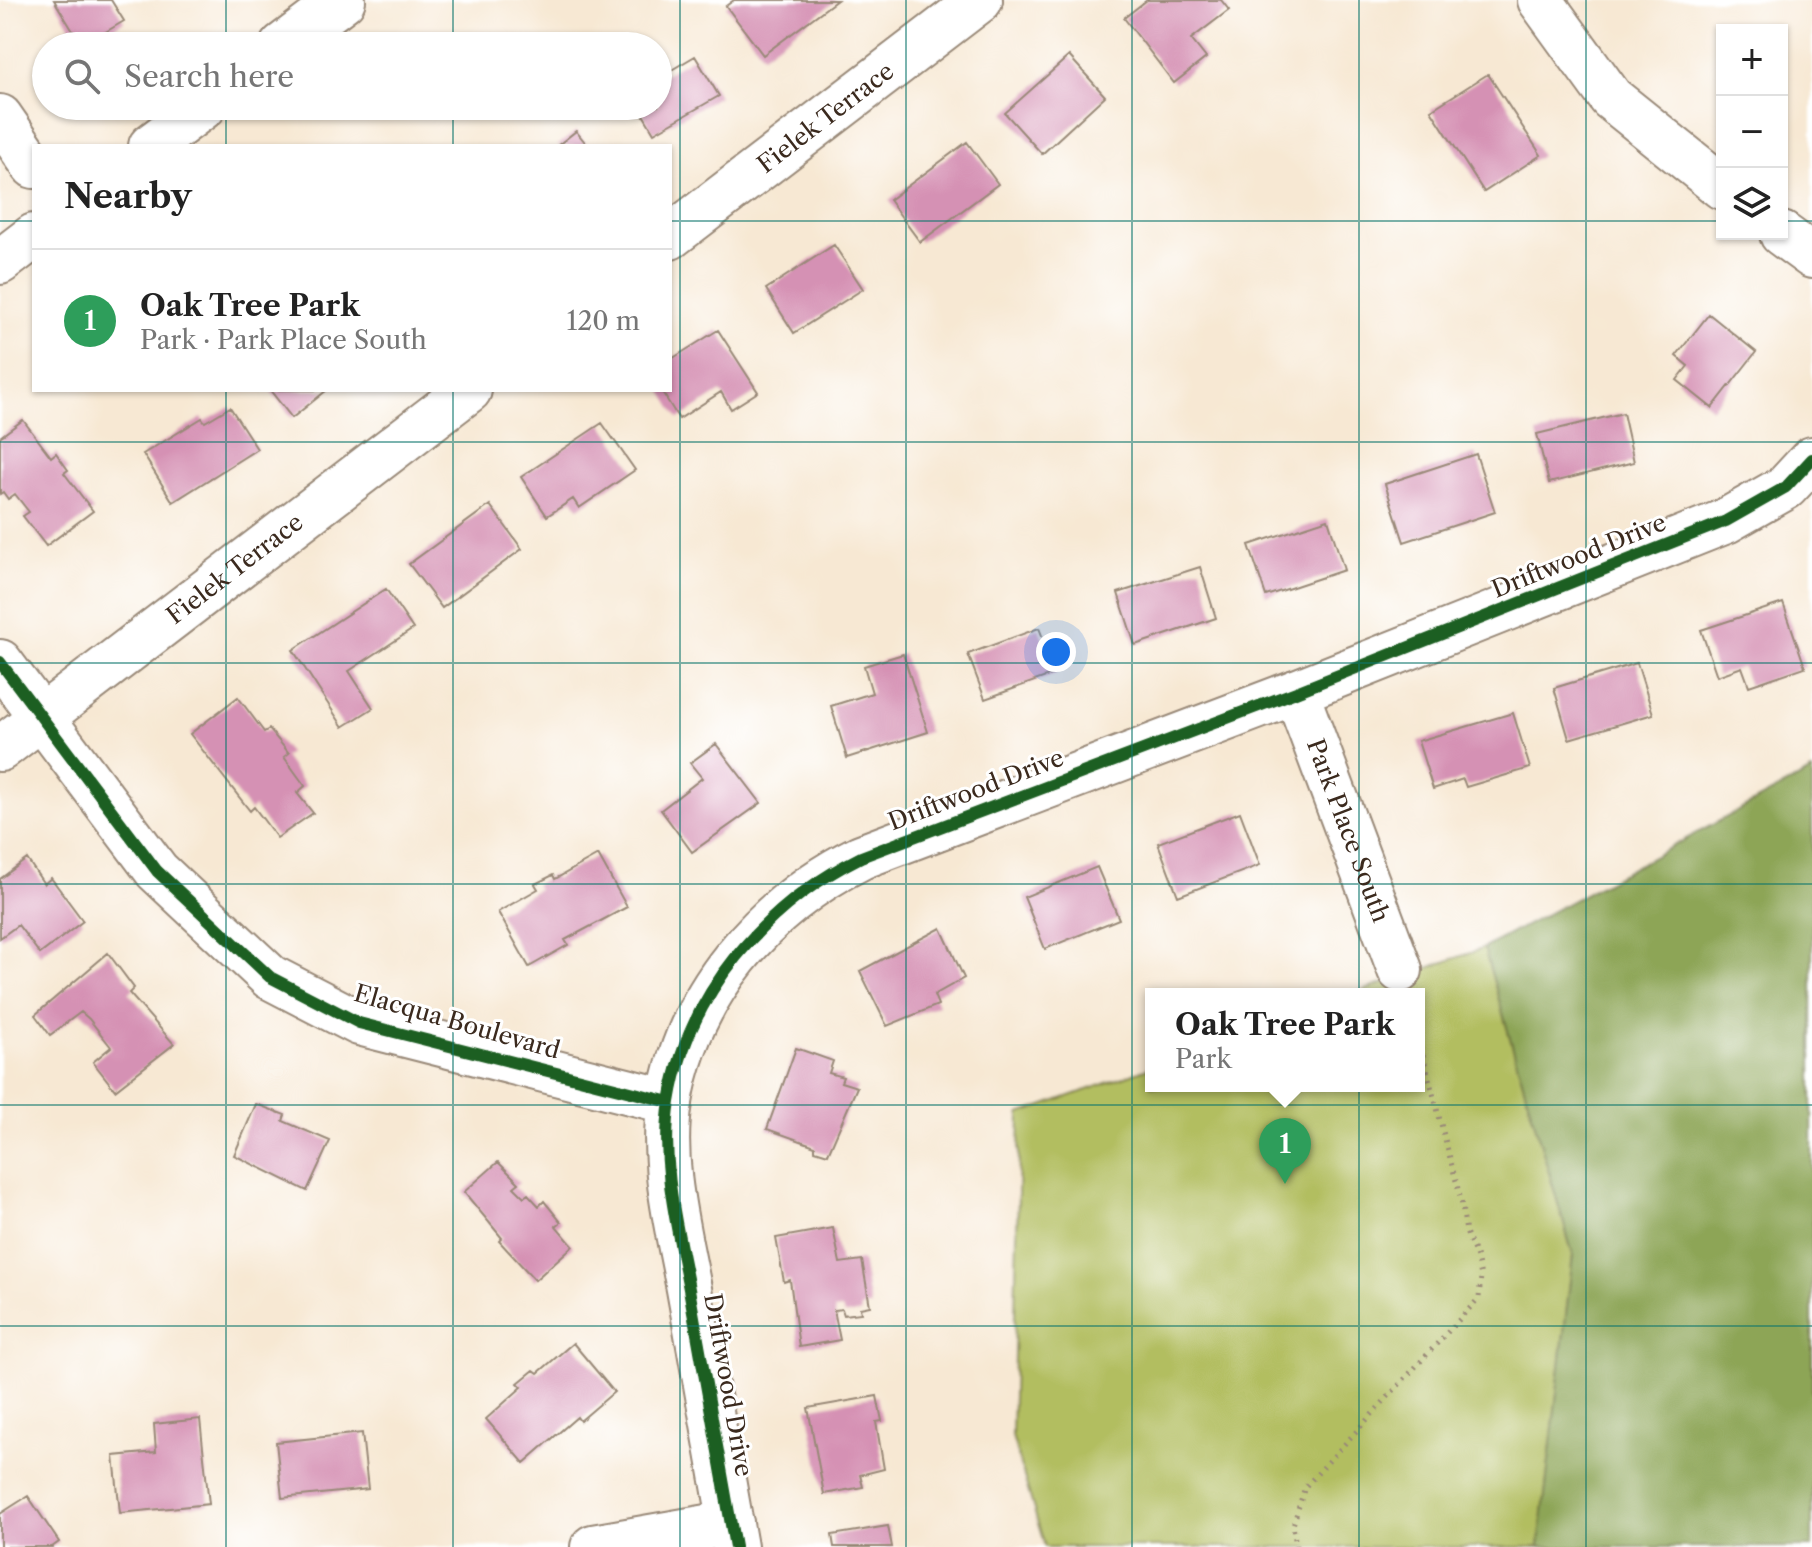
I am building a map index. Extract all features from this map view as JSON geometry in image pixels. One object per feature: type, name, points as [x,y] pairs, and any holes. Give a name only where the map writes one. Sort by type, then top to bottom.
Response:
[{"type":"street","points":[[301,32],[343,0]]},
{"type":"street","name":"Fielek Terrace","points":[[672,235],[980,0]]},
{"type":"street","points":[[1540,0],[1611,98],[1716,182]]},
{"type":"street","points":[[0,117],[32,163]]},
{"type":"street","points":[[154,144],[185,120]]},
{"type":"street","points":[[0,262],[32,238]]},
{"type":"street","points":[[1788,238],[1812,256]]},
{"type":"street","name":"Fielek Terrace","points":[[0,749],[466,392]]},
{"type":"street","name":"Driftwood Drive","points":[[733,1535],[672,1193],[667,1128],[670,1102],[691,1036],[719,980],[758,930],[810,886],[861,857],[1296,692],[1726,521],[1786,487],[1812,459]]},
{"type":"street","name":"Elacqua Boulevard","points":[[0,662],[157,871],[270,977],[359,1023],[670,1102]]},
{"type":"street","name":"Park Place South","points":[[1296,692],[1400,970]]},
{"type":"street","points":[[593,1547],[733,1535]]},
{"type":"path","points":[[1296,1547],[1293,1525],[1305,1487],[1479,1298],[1481,1276],[1477,1258],[1466,1232],[1461,1200],[1425,1063]]},
{"type":"green space","points":[[1812,771],[1812,1547],[1539,1547],[1573,1255],[1484,948]]},
{"type":"green space","points":[[1484,948],[1573,1255],[1539,1547],[1045,1547],[1012,1436],[1020,1114],[1145,1069],[1145,1092],[1425,1092],[1425,988],[1371,988]]},
{"type":"building","points":[[54,0],[111,0],[124,21],[106,32],[73,32]]},
{"type":"building","points":[[734,0],[837,0],[763,55],[726,6]]},
{"type":"building","points":[[1147,0],[1221,0],[1229,10],[1191,39],[1206,58],[1174,83],[1124,18]]},
{"type":"building","points":[[695,56],[719,96],[654,133],[646,120],[672,120],[672,70]]},
{"type":"building","points":[[1069,56],[1105,96],[1042,154],[1005,113]]},
{"type":"building","points":[[1488,74],[1541,155],[1484,192],[1431,110]]},
{"type":"building","points":[[576,131],[586,144],[560,144]]},
{"type":"building","points":[[967,142],[998,184],[920,242],[889,200]]},
{"type":"building","points":[[834,245],[863,289],[794,333],[766,289]]},
{"type":"building","points":[[1709,314],[1756,352],[1712,408],[1677,380],[1688,366],[1676,356]]},
{"type":"building","points":[[718,330],[758,392],[731,409],[721,392],[679,419],[662,392],[672,392],[672,359]]},
{"type":"building","points":[[272,392],[324,392],[292,418]]},
{"type":"building","points":[[230,407],[257,449],[173,502],[143,454],[202,418],[205,422]]},
{"type":"building","points":[[1623,413],[1634,462],[1549,483],[1537,434]]},
{"type":"building","points":[[23,420],[51,457],[56,453],[68,470],[64,473],[93,511],[46,546],[23,516],[29,512],[15,494],[8,499],[3,492],[0,494],[0,437]]},
{"type":"building","points":[[602,423],[635,470],[579,508],[573,499],[547,516],[521,477]]},
{"type":"building","points":[[1476,454],[1495,512],[1404,542],[1385,484]]},
{"type":"building","points":[[490,505],[522,549],[442,608],[409,564]]},
{"type":"building","points":[[1328,519],[1344,570],[1266,596],[1249,545]]},
{"type":"building","points":[[1200,567],[1216,618],[1135,645],[1118,593]]},
{"type":"building","points":[[386,589],[413,629],[349,671],[373,708],[343,727],[293,650]]},
{"type":"building","points":[[1783,603],[1805,667],[1749,686],[1742,667],[1717,676],[1701,630]]},
{"type":"building","points":[[1039,628],[1057,673],[985,699],[968,654]]},
{"type":"building","points":[[903,654],[928,732],[847,758],[831,706],[872,693],[864,666]]},
{"type":"building","points":[[1637,663],[1653,714],[1569,739],[1554,688]]},
{"type":"building","points":[[238,697],[264,732],[269,729],[289,753],[284,757],[305,786],[297,793],[313,813],[277,838],[254,807],[250,811],[190,734]]},
{"type":"building","points":[[1513,713],[1530,768],[1466,787],[1463,779],[1433,789],[1418,741]]},
{"type":"building","points":[[716,744],[761,803],[692,852],[661,810],[702,778],[690,763]]},
{"type":"building","points":[[1240,812],[1260,865],[1178,896],[1158,843]]},
{"type":"building","points":[[598,855],[627,907],[565,940],[568,945],[529,967],[498,912],[538,889],[535,884],[553,875],[555,879]]},
{"type":"building","points":[[27,859],[44,884],[51,878],[83,921],[40,954],[18,925],[0,938],[0,879]]},
{"type":"building","points":[[1097,867],[1119,919],[1045,949],[1024,897]]},
{"type":"building","points":[[941,928],[964,978],[934,995],[938,1005],[887,1026],[860,971]]},
{"type":"building","points":[[108,953],[134,988],[129,993],[174,1044],[115,1090],[93,1062],[111,1047],[89,1019],[81,1012],[50,1035],[35,1015]]},
{"type":"building","points":[[796,1048],[833,1061],[829,1073],[843,1077],[841,1082],[857,1087],[828,1154],[815,1150],[815,1146],[767,1129]]},
{"type":"building","points":[[256,1104],[285,1115],[283,1121],[330,1141],[307,1191],[234,1155]]},
{"type":"building","points":[[498,1162],[519,1183],[514,1187],[524,1197],[528,1194],[539,1206],[544,1201],[561,1222],[556,1226],[573,1246],[535,1280],[499,1241],[502,1238],[464,1192]]},
{"type":"building","points":[[833,1228],[840,1263],[862,1260],[870,1306],[860,1308],[861,1313],[844,1315],[842,1309],[834,1310],[840,1340],[799,1347],[790,1280],[784,1282],[776,1238]]},
{"type":"building","points":[[573,1343],[614,1392],[580,1421],[577,1417],[524,1463],[486,1419],[522,1387],[518,1383],[534,1370],[538,1373]]},
{"type":"building","points":[[877,1396],[882,1421],[876,1422],[884,1469],[860,1475],[863,1487],[824,1494],[808,1408]]},
{"type":"building","points":[[200,1419],[209,1504],[120,1513],[114,1456],[156,1452],[154,1424]]},
{"type":"building","points":[[362,1433],[368,1489],[282,1498],[276,1442]]},
{"type":"building","points":[[28,1496],[59,1542],[52,1547],[0,1547],[0,1514]]},
{"type":"building","points":[[888,1526],[892,1547],[834,1547],[832,1535]]},
{"type":"cycle path","points":[[735,1547],[672,1196],[667,1125],[679,1062],[694,1025],[736,957],[763,927],[793,900],[861,857],[1296,692],[1726,521],[1786,487],[1812,459]]},
{"type":"cycle path","points":[[0,662],[157,871],[270,977],[359,1023],[670,1102]]},
{"type":"place","name":"Oak Tree Park","points":[[1285,1184]]}]
